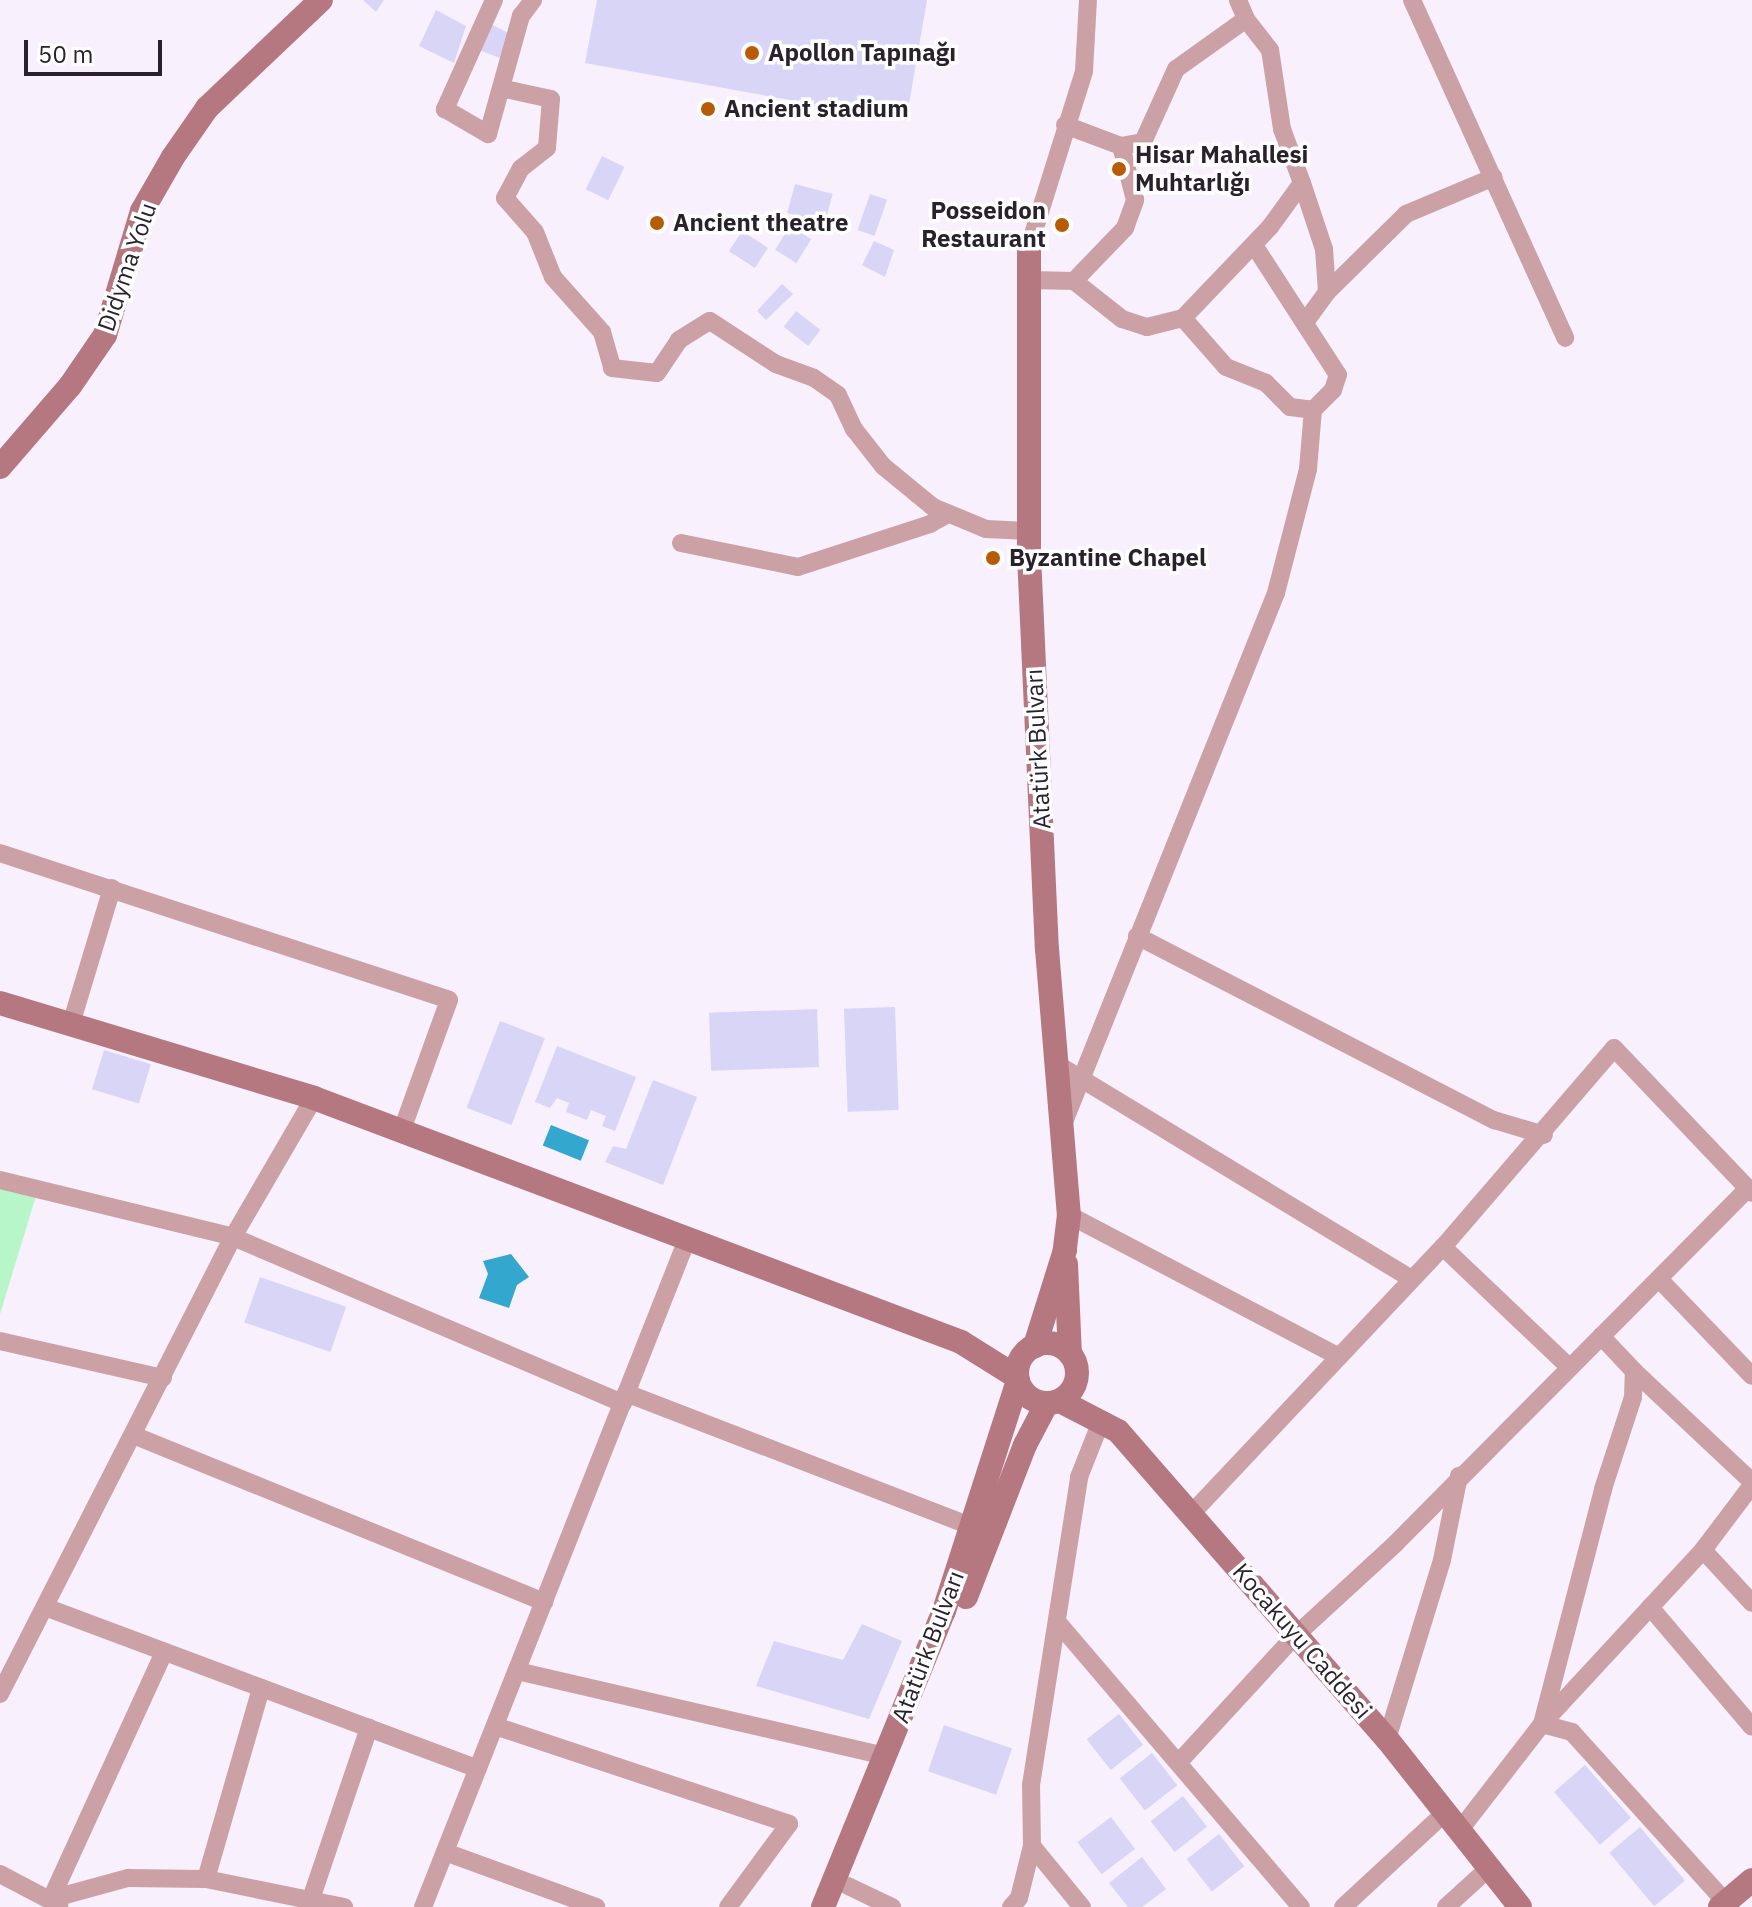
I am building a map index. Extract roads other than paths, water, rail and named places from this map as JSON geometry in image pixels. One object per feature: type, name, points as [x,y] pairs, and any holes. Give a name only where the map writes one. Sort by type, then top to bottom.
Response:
[{"type":"main road","name":"Didyma Yolu","points":[[0,467],[70,386],[105,335],[142,211],[173,157],[207,108],[321,0]]},
{"type":"main road","name":"Atatürk Bulvarı","points":[[1029,247],[1029,531],[1047,949],[1060,1066],[1061,1130],[1069,1215],[1065,1250],[1074,1364]]},
{"type":"main road","points":[[0,1003],[314,1098],[686,1242],[1024,1364],[1058,1345],[1074,1364],[1102,1419]]},
{"type":"main road","name":"Atatürk Bulvarı","points":[[823,1907],[886,1756],[974,1527],[1024,1364],[1065,1250]]},
{"type":"main road","points":[[1024,1364],[1029,1397],[1054,1402],[1072,1390],[1074,1364]]},
{"type":"main road","name":"Atatürk Bulvarı","points":[[844,1897],[1025,1445],[1054,1402]]},
{"type":"main road","name":"Kocakuyu Caddesi","points":[[1054,1402],[1102,1419],[1192,1513],[1387,1739],[1520,1907]]},
{"type":"main road","points":[[1725,1906],[1752,1880]]},
{"type":"street","points":[[494,0],[445,109],[488,134],[505,89],[521,16],[533,0]]},
{"type":"street","points":[[503,0],[521,16]]},
{"type":"street","points":[[1029,247],[1084,71],[1088,0]]},
{"type":"street","points":[[1238,0],[1246,19],[1270,50],[1282,129],[1324,249],[1327,292]]},
{"type":"street","points":[[1412,0],[1565,338]]},
{"type":"street","points":[[1065,125],[1121,146],[1143,142],[1176,69],[1246,19]]},
{"type":"street","points":[[505,89],[551,99],[547,148],[521,168],[505,198],[535,232],[553,277],[602,332],[612,368],[657,373],[679,340],[710,321],[838,395],[854,429],[883,466],[948,514],[986,529],[1029,531]]},
{"type":"street","points":[[1074,281],[1125,228],[1135,200],[1121,146]]},
{"type":"street","points":[[1306,321],[1327,292],[1406,214],[1494,177]]},
{"type":"street","points":[[1031,280],[1074,281],[1122,319],[1147,327],[1183,318],[1254,245],[1302,183]]},
{"type":"street","points":[[1061,1130],[1276,593],[1308,469],[1313,410],[1333,390],[1338,375],[1306,321],[1254,245]]},
{"type":"street","points":[[1183,318],[1226,367],[1266,383],[1290,407],[1313,410]]},
{"type":"street","points":[[681,543],[798,567],[948,514]]},
{"type":"street","points":[[0,853],[449,1000],[402,1130]]},
{"type":"street","points":[[71,1024],[112,888]]},
{"type":"street","points":[[1137,936],[1494,1120],[1544,1135]]},
{"type":"street","points":[[1179,1762],[1295,1636],[1750,1191],[1614,1048],[1544,1135],[1443,1247],[1409,1277],[1192,1513]]},
{"type":"street","points":[[1060,1066],[1084,1077],[1409,1277]]},
{"type":"street","points":[[0,1694],[233,1237],[314,1098]]},
{"type":"street","points":[[0,1180],[233,1237],[624,1398],[974,1527]]},
{"type":"street","points":[[1069,1215],[1337,1356]]},
{"type":"street","points":[[423,1907],[686,1242]]},
{"type":"street","points":[[1443,1247],[1568,1366]]},
{"type":"street","points":[[1659,1279],[1752,1376]]},
{"type":"street","points":[[1343,1907],[1452,1822],[1703,1550],[1752,1484],[1601,1336]]},
{"type":"street","points":[[0,1341],[163,1378]]},
{"type":"street","points":[[1542,1724],[1603,1489],[1633,1397],[1634,1371]]},
{"type":"street","points":[[1011,1907],[1019,1898],[1032,1846],[1031,1785],[1060,1625],[1079,1477],[1102,1419]]},
{"type":"street","points":[[133,1435],[544,1602]]},
{"type":"street","points":[[1387,1739],[1442,1560],[1459,1476]]},
{"type":"street","points":[[1703,1550],[1752,1603]]},
{"type":"street","points":[[45,1607],[478,1769]]},
{"type":"street","points":[[1650,1607],[1752,1727]]},
{"type":"street","points":[[1060,1625],[1301,1907]]},
{"type":"street","points":[[56,1903],[164,1652]]},
{"type":"street","points":[[517,1671],[886,1756]]},
{"type":"street","points":[[206,1879],[261,1688]]},
{"type":"street","points":[[1542,1724],[1572,1732],[1725,1906]]},
{"type":"street","points":[[495,1726],[789,1824],[728,1907]]},
{"type":"street","points":[[311,1899],[369,1728]]},
{"type":"street","points":[[1032,1846],[1082,1907]]},
{"type":"street","points":[[445,1852],[596,1907]]},
{"type":"street","points":[[1446,1907],[1489,1868]]},
{"type":"street","points":[[0,1874],[56,1903],[128,1878],[206,1879],[344,1907]]},
{"type":"street","points":[[844,1897],[892,1907]]},
{"type":"water","points":[[551,1125],[589,1140],[581,1161],[543,1145]]},
{"type":"water","points":[[511,1254],[529,1277],[517,1285],[509,1308],[479,1298],[488,1274],[483,1261]]},
{"type":"place","name":"Apollon Tapınağı","points":[[752,53]]},
{"type":"place","name":"Ancient stadium","points":[[708,109]]},
{"type":"place","name":"Hisar Mahallesi Muhtarlığı","points":[[1119,169]]},
{"type":"place","name":"Ancient theatre","points":[[657,223]]},
{"type":"place","name":"Posseidon Restaurant","points":[[1062,225]]},
{"type":"place","name":"Byzantine Chapel","points":[[993,558]]}]
